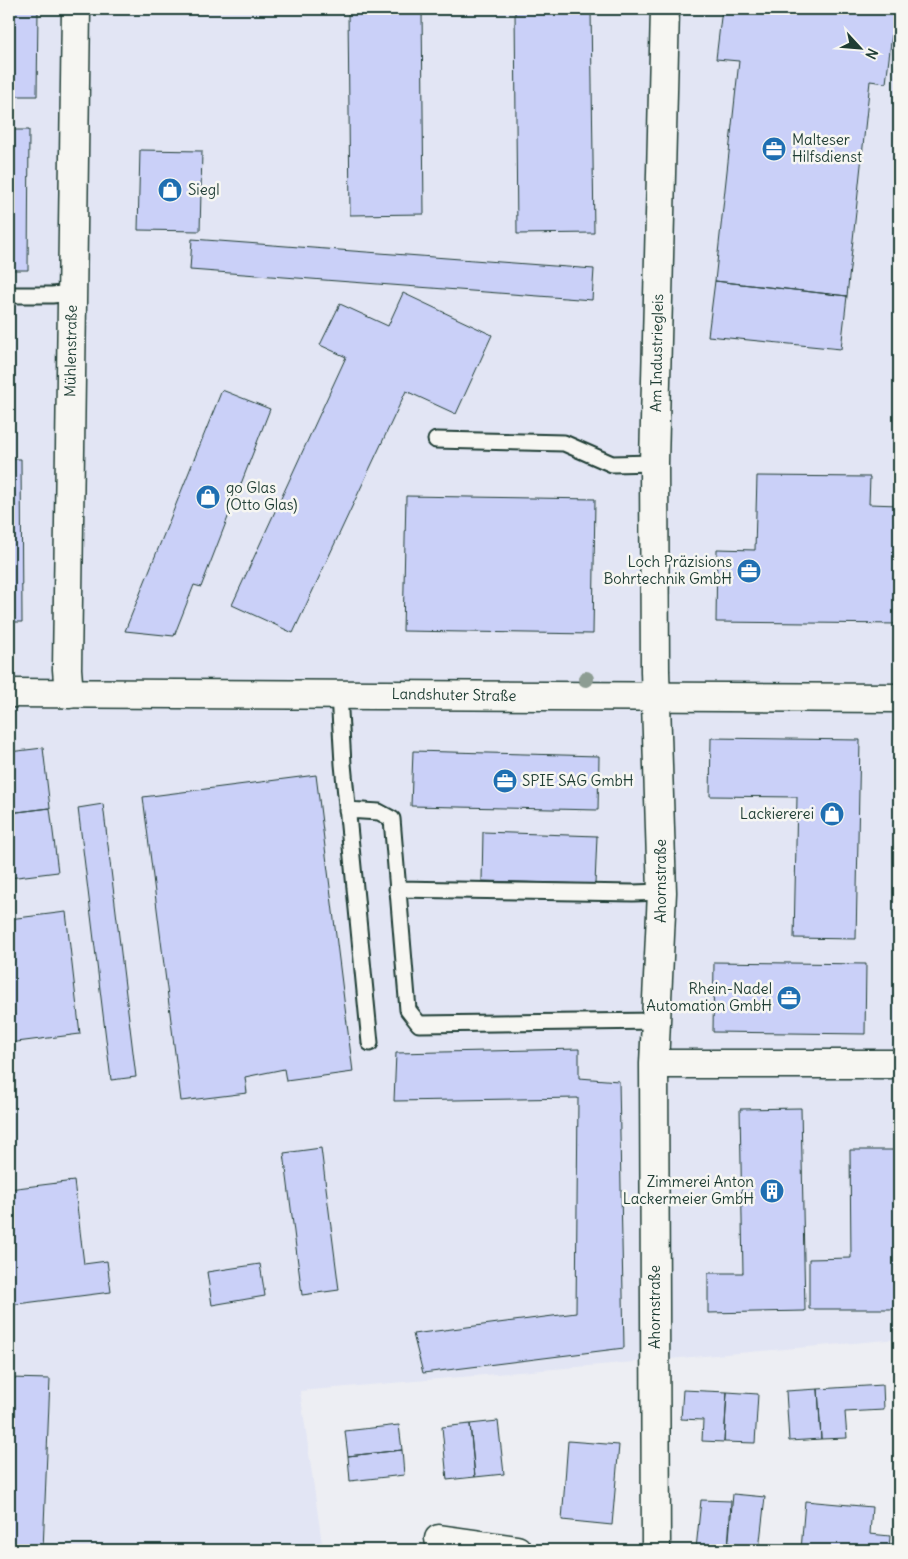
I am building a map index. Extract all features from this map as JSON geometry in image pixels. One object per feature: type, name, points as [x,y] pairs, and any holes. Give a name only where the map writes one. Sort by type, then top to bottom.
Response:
[{"type":"street","name":"Mühlenstraße","points":[[69,694],[67,659],[76,9]]},
{"type":"street","name":"Am Industriegleis","points":[[656,697],[654,463],[665,9]]},
{"type":"street","name":"Landshuter Straße","points":[[9,693],[899,698]]},
{"type":"street","name":"Ahornstraße","points":[[656,697],[662,892],[654,1064],[656,1550]]},
{"type":"street","points":[[654,1064],[899,1064]]},
{"type":"street","points":[[438,1540],[516,1550]]},
{"type":"lane","points":[[9,295],[72,293]]},
{"type":"lane","points":[[436,440],[564,443],[612,464],[654,463]]},
{"type":"lane","points":[[339,694],[370,1043]]},
{"type":"lane","points":[[348,810],[379,812],[392,819],[408,1010],[419,1024],[656,1020]]},
{"type":"lane","points":[[397,888],[662,892]]},
{"type":"shaded area","points":[[9,9],[899,9],[899,1339],[300,1391],[323,1550],[9,1550]]},
{"type":"building","points":[[9,9],[38,9],[37,96],[9,96]]},
{"type":"building","points":[[348,9],[422,9],[424,214],[350,215]]},
{"type":"building","points":[[515,9],[591,9],[594,233],[517,234]]},
{"type":"building","points":[[722,9],[895,9],[886,83],[870,81],[847,296],[715,281],[739,61],[716,59]]},
{"type":"building","points":[[9,130],[29,130],[28,270],[9,270]]},
{"type":"building","name":"Siegl","points":[[140,150],[202,151],[200,231],[138,230]]},
{"type":"building","points":[[192,239],[594,269],[592,300],[190,270]]},
{"type":"building","points":[[715,281],[847,296],[841,349],[708,336]]},
{"type":"building","points":[[403,293],[492,335],[456,414],[406,391],[293,633],[232,605],[346,357],[320,345],[340,304],[388,326]]},
{"type":"building","name":"go Glas (Otto Glas)","points":[[222,390],[270,409],[201,587],[194,585],[174,636],[125,631]]},
{"type":"building","points":[[9,459],[21,459],[22,622],[9,622]]},
{"type":"building","points":[[757,476],[870,477],[869,504],[899,505],[899,624],[716,622],[717,549],[755,550]]},
{"type":"building","points":[[406,496],[595,499],[593,634],[403,631]]},
{"type":"building","points":[[711,738],[860,740],[856,939],[794,938],[797,797],[710,796]]},
{"type":"building","points":[[43,748],[50,808],[9,813],[9,752]]},
{"type":"building","points":[[413,751],[599,756],[598,810],[411,806]]},
{"type":"building","points":[[316,775],[353,1072],[286,1081],[284,1069],[245,1077],[247,1093],[181,1101],[143,797]]},
{"type":"building","points":[[103,804],[136,1077],[111,1080],[78,808]]},
{"type":"building","points":[[50,808],[58,872],[9,878],[9,813]]},
{"type":"building","points":[[483,832],[597,836],[595,884],[482,881]]},
{"type":"building","points":[[66,912],[80,1034],[9,1043],[9,919]]},
{"type":"building","name":"Rhein-Nadel Automation GmbH","points":[[714,962],[866,964],[865,1034],[713,1032]]},
{"type":"building","points":[[579,1049],[579,1078],[619,1081],[624,1348],[423,1373],[413,1334],[576,1313],[578,1098],[394,1101],[396,1053]]},
{"type":"building","name":"Zimmerei Anton Lackermeier GmbH","points":[[801,1108],[805,1311],[708,1313],[708,1273],[743,1273],[740,1109]]},
{"type":"building","points":[[321,1148],[339,1290],[302,1295],[284,1153]]},
{"type":"building","points":[[850,1150],[899,1150],[899,1309],[809,1309],[809,1259],[851,1258]]},
{"type":"building","points":[[74,1181],[84,1264],[107,1261],[111,1292],[9,1305],[9,1189]]},
{"type":"building","points":[[260,1264],[265,1296],[212,1305],[207,1272]]},
{"type":"building","points":[[9,1378],[50,1379],[43,1550],[9,1550]]},
{"type":"building","points":[[883,1385],[884,1410],[845,1412],[847,1438],[821,1439],[818,1389]]},
{"type":"building","points":[[818,1389],[821,1439],[789,1441],[786,1391]]},
{"type":"building","points":[[683,1390],[727,1392],[724,1442],[702,1441],[703,1420],[681,1419]]},
{"type":"building","points":[[727,1392],[758,1394],[755,1443],[724,1442]]},
{"type":"building","points":[[498,1421],[504,1474],[475,1477],[470,1424]]},
{"type":"building","points":[[470,1424],[475,1477],[447,1480],[442,1427]]},
{"type":"building","points":[[399,1425],[402,1450],[348,1456],[345,1431]]},
{"type":"building","points":[[568,1441],[619,1445],[612,1525],[562,1520]]},
{"type":"building","points":[[402,1450],[404,1475],[350,1481],[348,1456]]},
{"type":"building","points":[[733,1494],[765,1497],[759,1550],[728,1549]]},
{"type":"building","points":[[701,1500],[731,1501],[728,1549],[696,1549]]},
{"type":"building","points":[[805,1501],[872,1507],[870,1534],[890,1536],[889,1550],[801,1550]]},
{"type":"building","points":[[418,1546],[419,1550],[378,1550]]},
{"type":"place","name":"Malteser Hilfsdienst","points":[[774,149]]},
{"type":"place","name":"Siegl","points":[[170,190]]},
{"type":"place","name":"go Glas (Otto Glas)","points":[[208,497]]},
{"type":"place","name":"Loch Präzisions Bohrtechnik GmbH","points":[[749,571]]},
{"type":"place","name":"SPIE SAG GmbH","points":[[505,781]]},
{"type":"place","name":"Lackiererei","points":[[832,814]]},
{"type":"place","name":"Rhein-Nadel Automation GmbH","points":[[789,998]]},
{"type":"place","name":"Zimmerei Anton Lackermeier GmbH","points":[[772,1191]]}]
